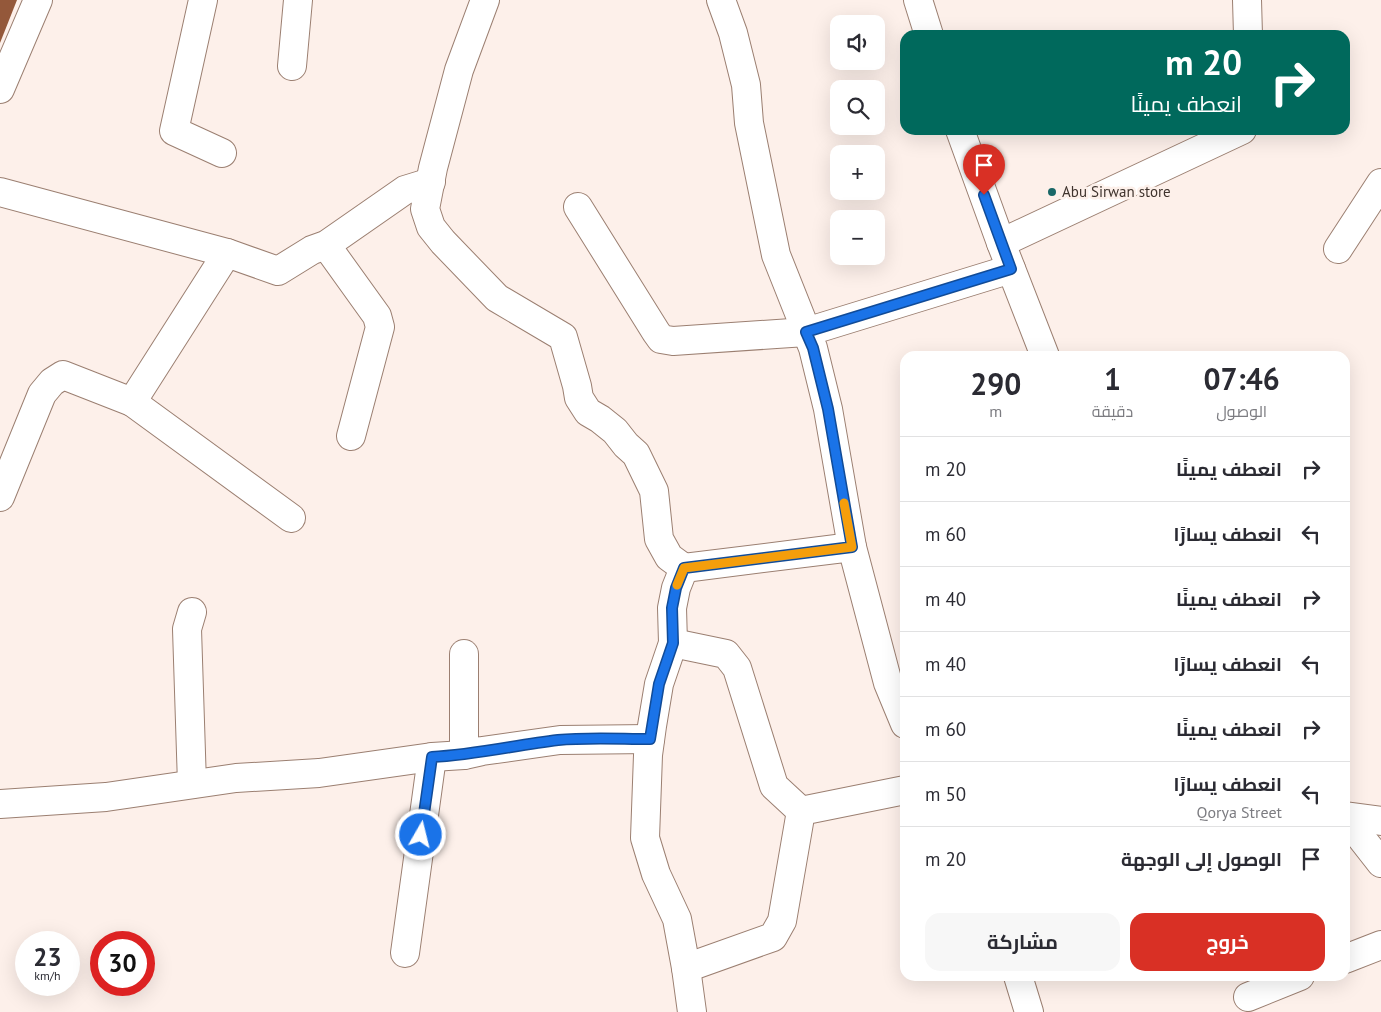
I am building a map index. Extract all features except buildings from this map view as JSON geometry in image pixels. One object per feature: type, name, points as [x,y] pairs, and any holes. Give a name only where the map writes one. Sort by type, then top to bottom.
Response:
[{"type":"street","points":[[0,89],[38,0]]},
{"type":"street","points":[[203,0],[174,131],[222,153]]},
{"type":"street","points":[[292,66],[298,0]]},
{"type":"street","points":[[485,0],[458,70],[442,131],[425,209],[431,227],[497,298],[563,336],[579,398],[588,412],[615,431],[636,454],[654,492],[660,539],[669,557],[684,568],[852,547]]},
{"type":"street","points":[[721,0],[733,33],[746,85],[749,123],[776,255],[813,348],[828,409],[852,547],[888,683],[900,712]]},
{"type":"street","points":[[918,0],[927,30]]},
{"type":"street","points":[[1247,0],[1248,30]]},
{"type":"street","points":[[962,135],[1001,243],[1044,351]]},
{"type":"street","points":[[1001,243],[1231,135]]},
{"type":"street","points":[[0,192],[227,253],[278,271],[312,250],[326,245],[405,190],[431,182]]},
{"type":"street","points":[[1338,249],[1381,182]]},
{"type":"street","points":[[578,207],[661,339],[674,341],[806,332],[1011,269]]},
{"type":"street","points":[[326,245],[377,316],[380,327],[351,436]]},
{"type":"street","points":[[132,402],[227,253]]},
{"type":"street","points":[[0,497],[42,394],[52,382],[62,375],[132,402],[291,518]]},
{"type":"street","points":[[684,568],[676,588],[672,608],[673,643],[659,684],[650,739],[645,838],[656,874],[677,919],[692,1012]]},
{"type":"street","points":[[192,612],[187,628],[192,784]]},
{"type":"street","points":[[673,643],[726,654],[737,668],[774,786],[801,812]]},
{"type":"street","points":[[464,654],[464,755]]},
{"type":"street","points":[[0,804],[106,797],[236,778],[319,773],[432,757],[464,755],[560,740],[650,739]]},
{"type":"street","points":[[405,953],[432,757]]},
{"type":"street","points":[[801,812],[900,791]]},
{"type":"street","points":[[686,968],[774,936],[782,921],[801,812]]},
{"type":"street","points":[[1350,818],[1381,821]]},
{"type":"street","points":[[1350,823],[1381,863]]},
{"type":"street","points":[[1350,957],[1381,945]]},
{"type":"street","points":[[1020,981],[1029,1012]]},
{"type":"street","points":[[1248,997],[1288,981]]},
{"type":"slow traffic","points":[[677,585],[684,568],[852,547],[844,503]]},
{"type":"place","name":"Abu Sirwan store","points":[[1052,192]]},
{"type":"route","points":[[421,835],[432,757],[464,755],[560,740],[650,739],[659,684],[673,643],[672,608],[676,588],[684,568],[852,547],[828,409],[813,348],[806,332],[1011,269],[984,195]]}]
